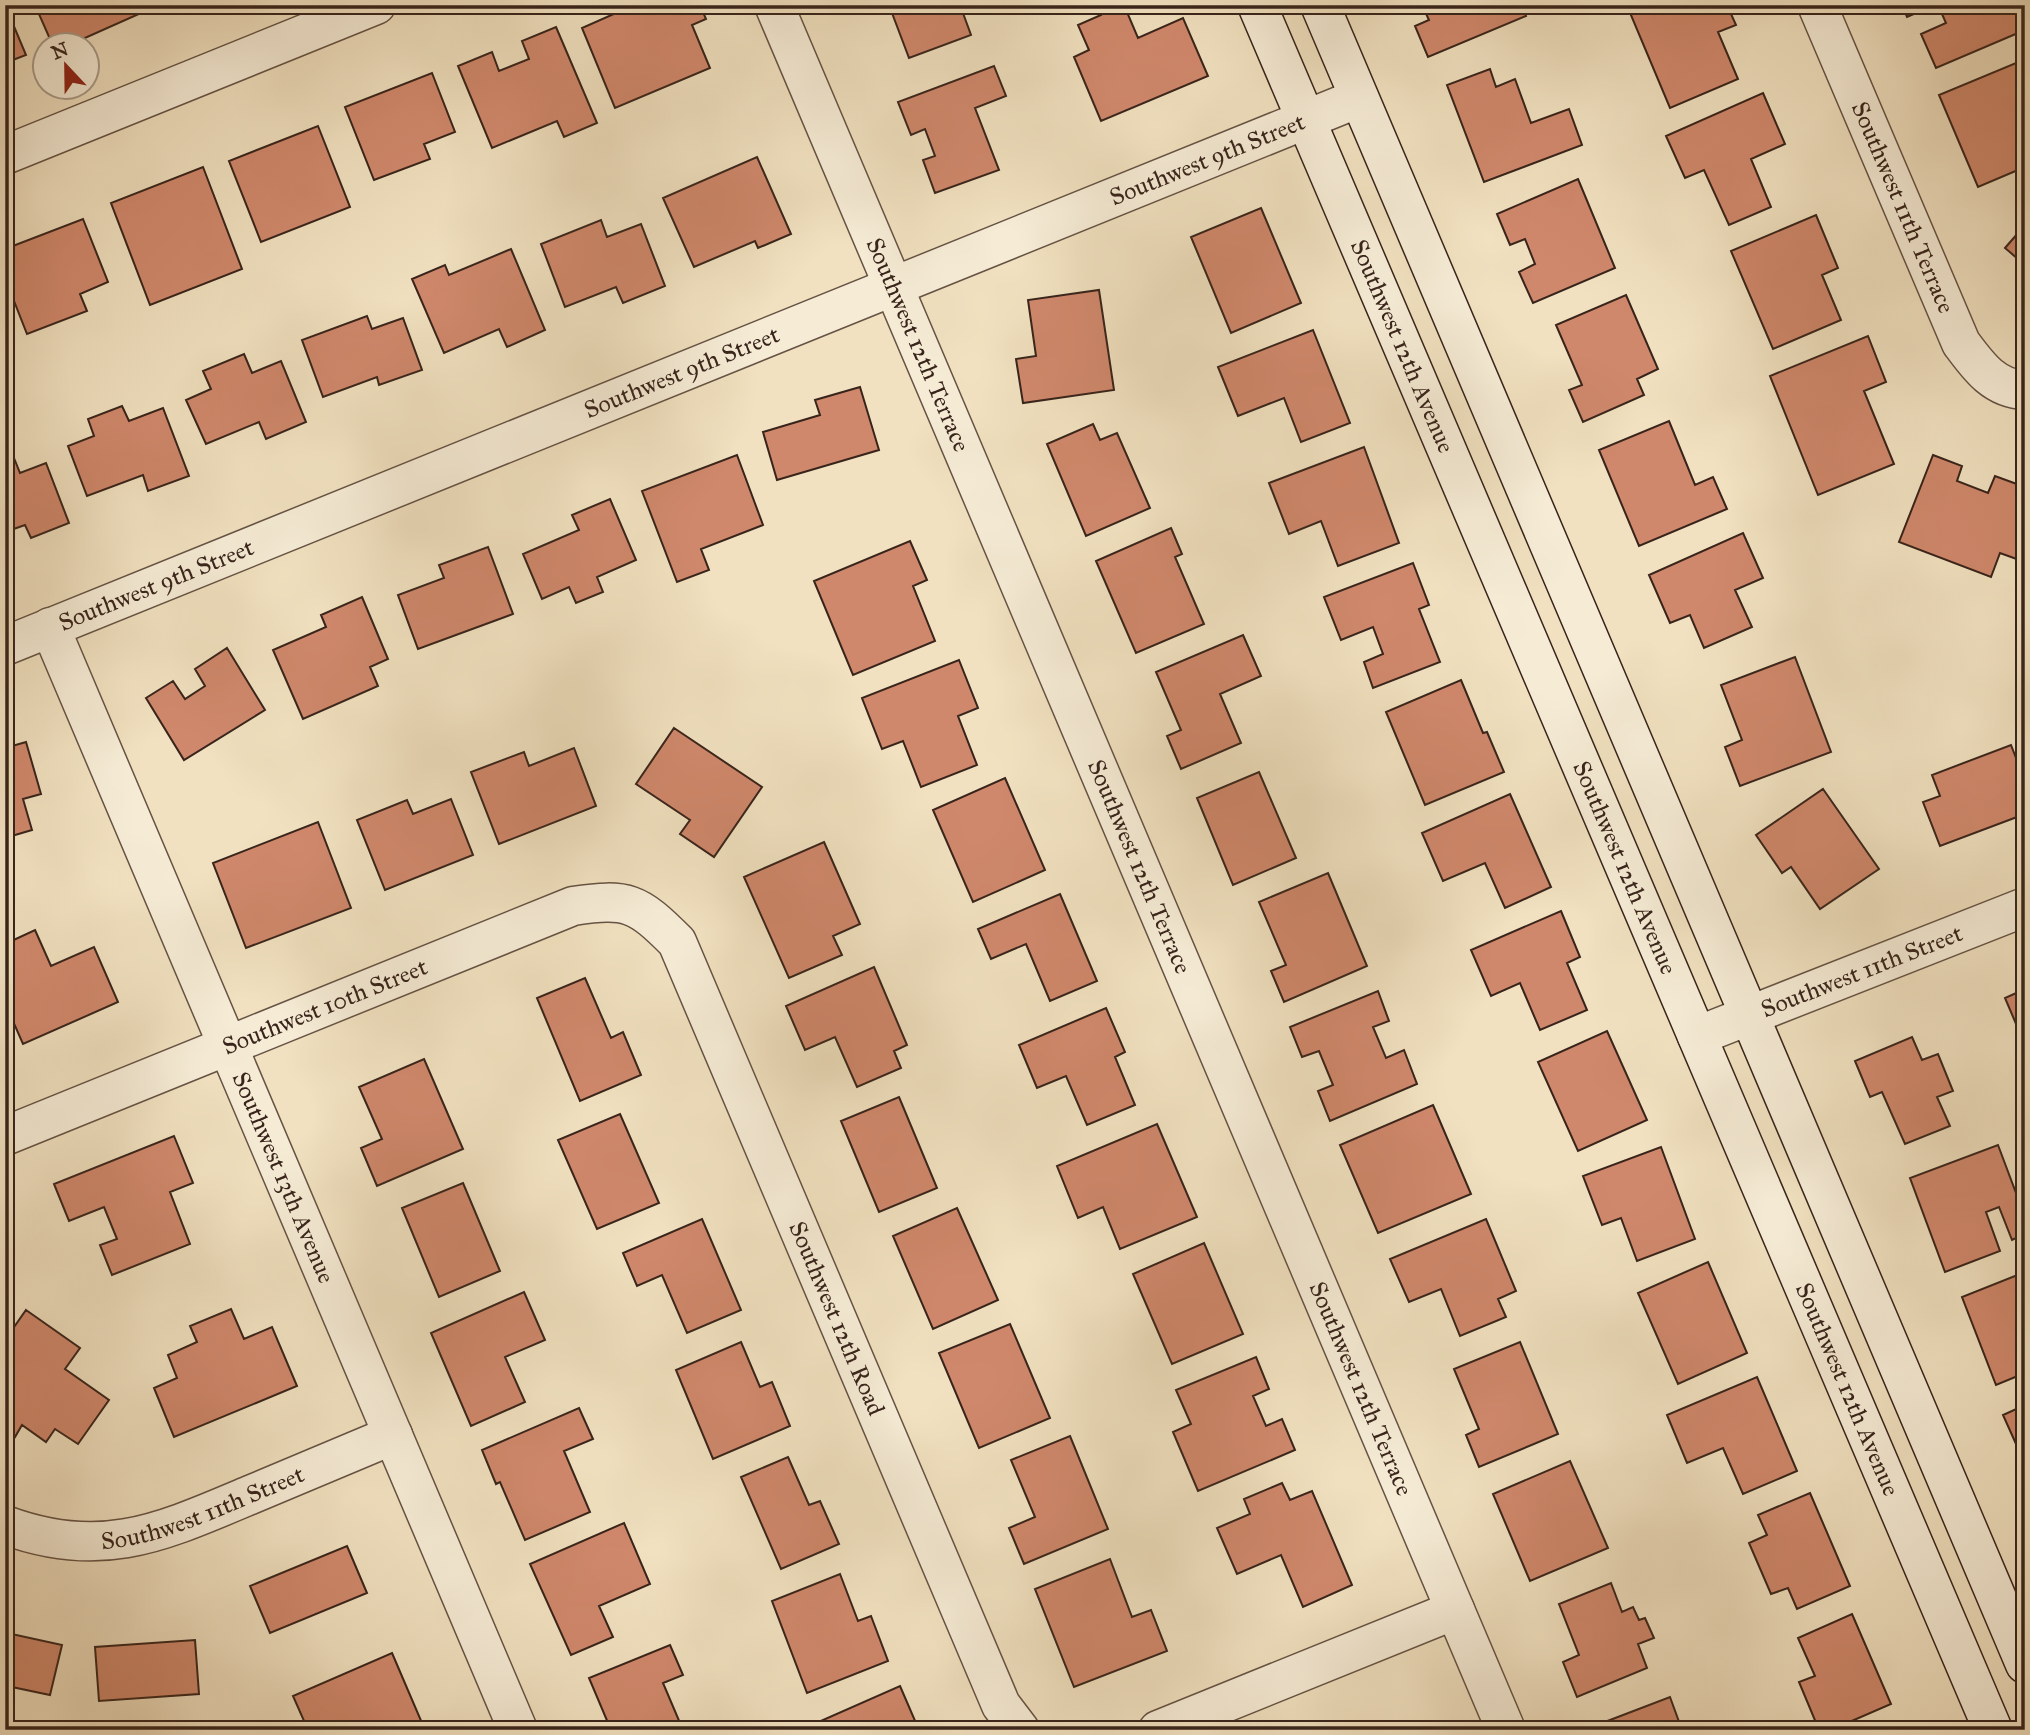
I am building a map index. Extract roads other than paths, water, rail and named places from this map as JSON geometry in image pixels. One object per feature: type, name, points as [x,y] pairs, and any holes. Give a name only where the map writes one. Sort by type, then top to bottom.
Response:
[{"type":"street","points":[[5,155],[376,5]]},
{"type":"street","name":"Southwest 12th Terrace","points":[[774,5],[1506,1730]]},
{"type":"street","name":"Southwest 12th Avenue","points":[[1257,5],[1993,1730]]},
{"type":"street","points":[[1320,5],[2025,1664]]},
{"type":"street","name":"Southwest 11th Terrace","points":[[1817,5],[1961,344],[1984,376],[2020,390]]},
{"type":"street","name":"Southwest 9th Street","points":[[5,646],[1359,98]]},
{"type":"street","name":"Southwest 13th Avenue","points":[[50,628],[518,1730]]},
{"type":"street","name":"Southwest 10th Street","points":[[5,1136],[573,906],[612,900],[648,913]]},
{"type":"street","name":"Southwest 11th Street","points":[[1697,1036],[2025,907]]},
{"type":"street","name":"Southwest 12th Road","points":[[648,913],[677,942],[1001,1705],[1020,1730]]},
{"type":"street","name":"Southwest 11th Street","points":[[5,1525],[29,1534],[73,1542],[118,1541],[162,1532],[393,1435]]},
{"type":"street","points":[[1158,1730],[1455,1610]]}]
